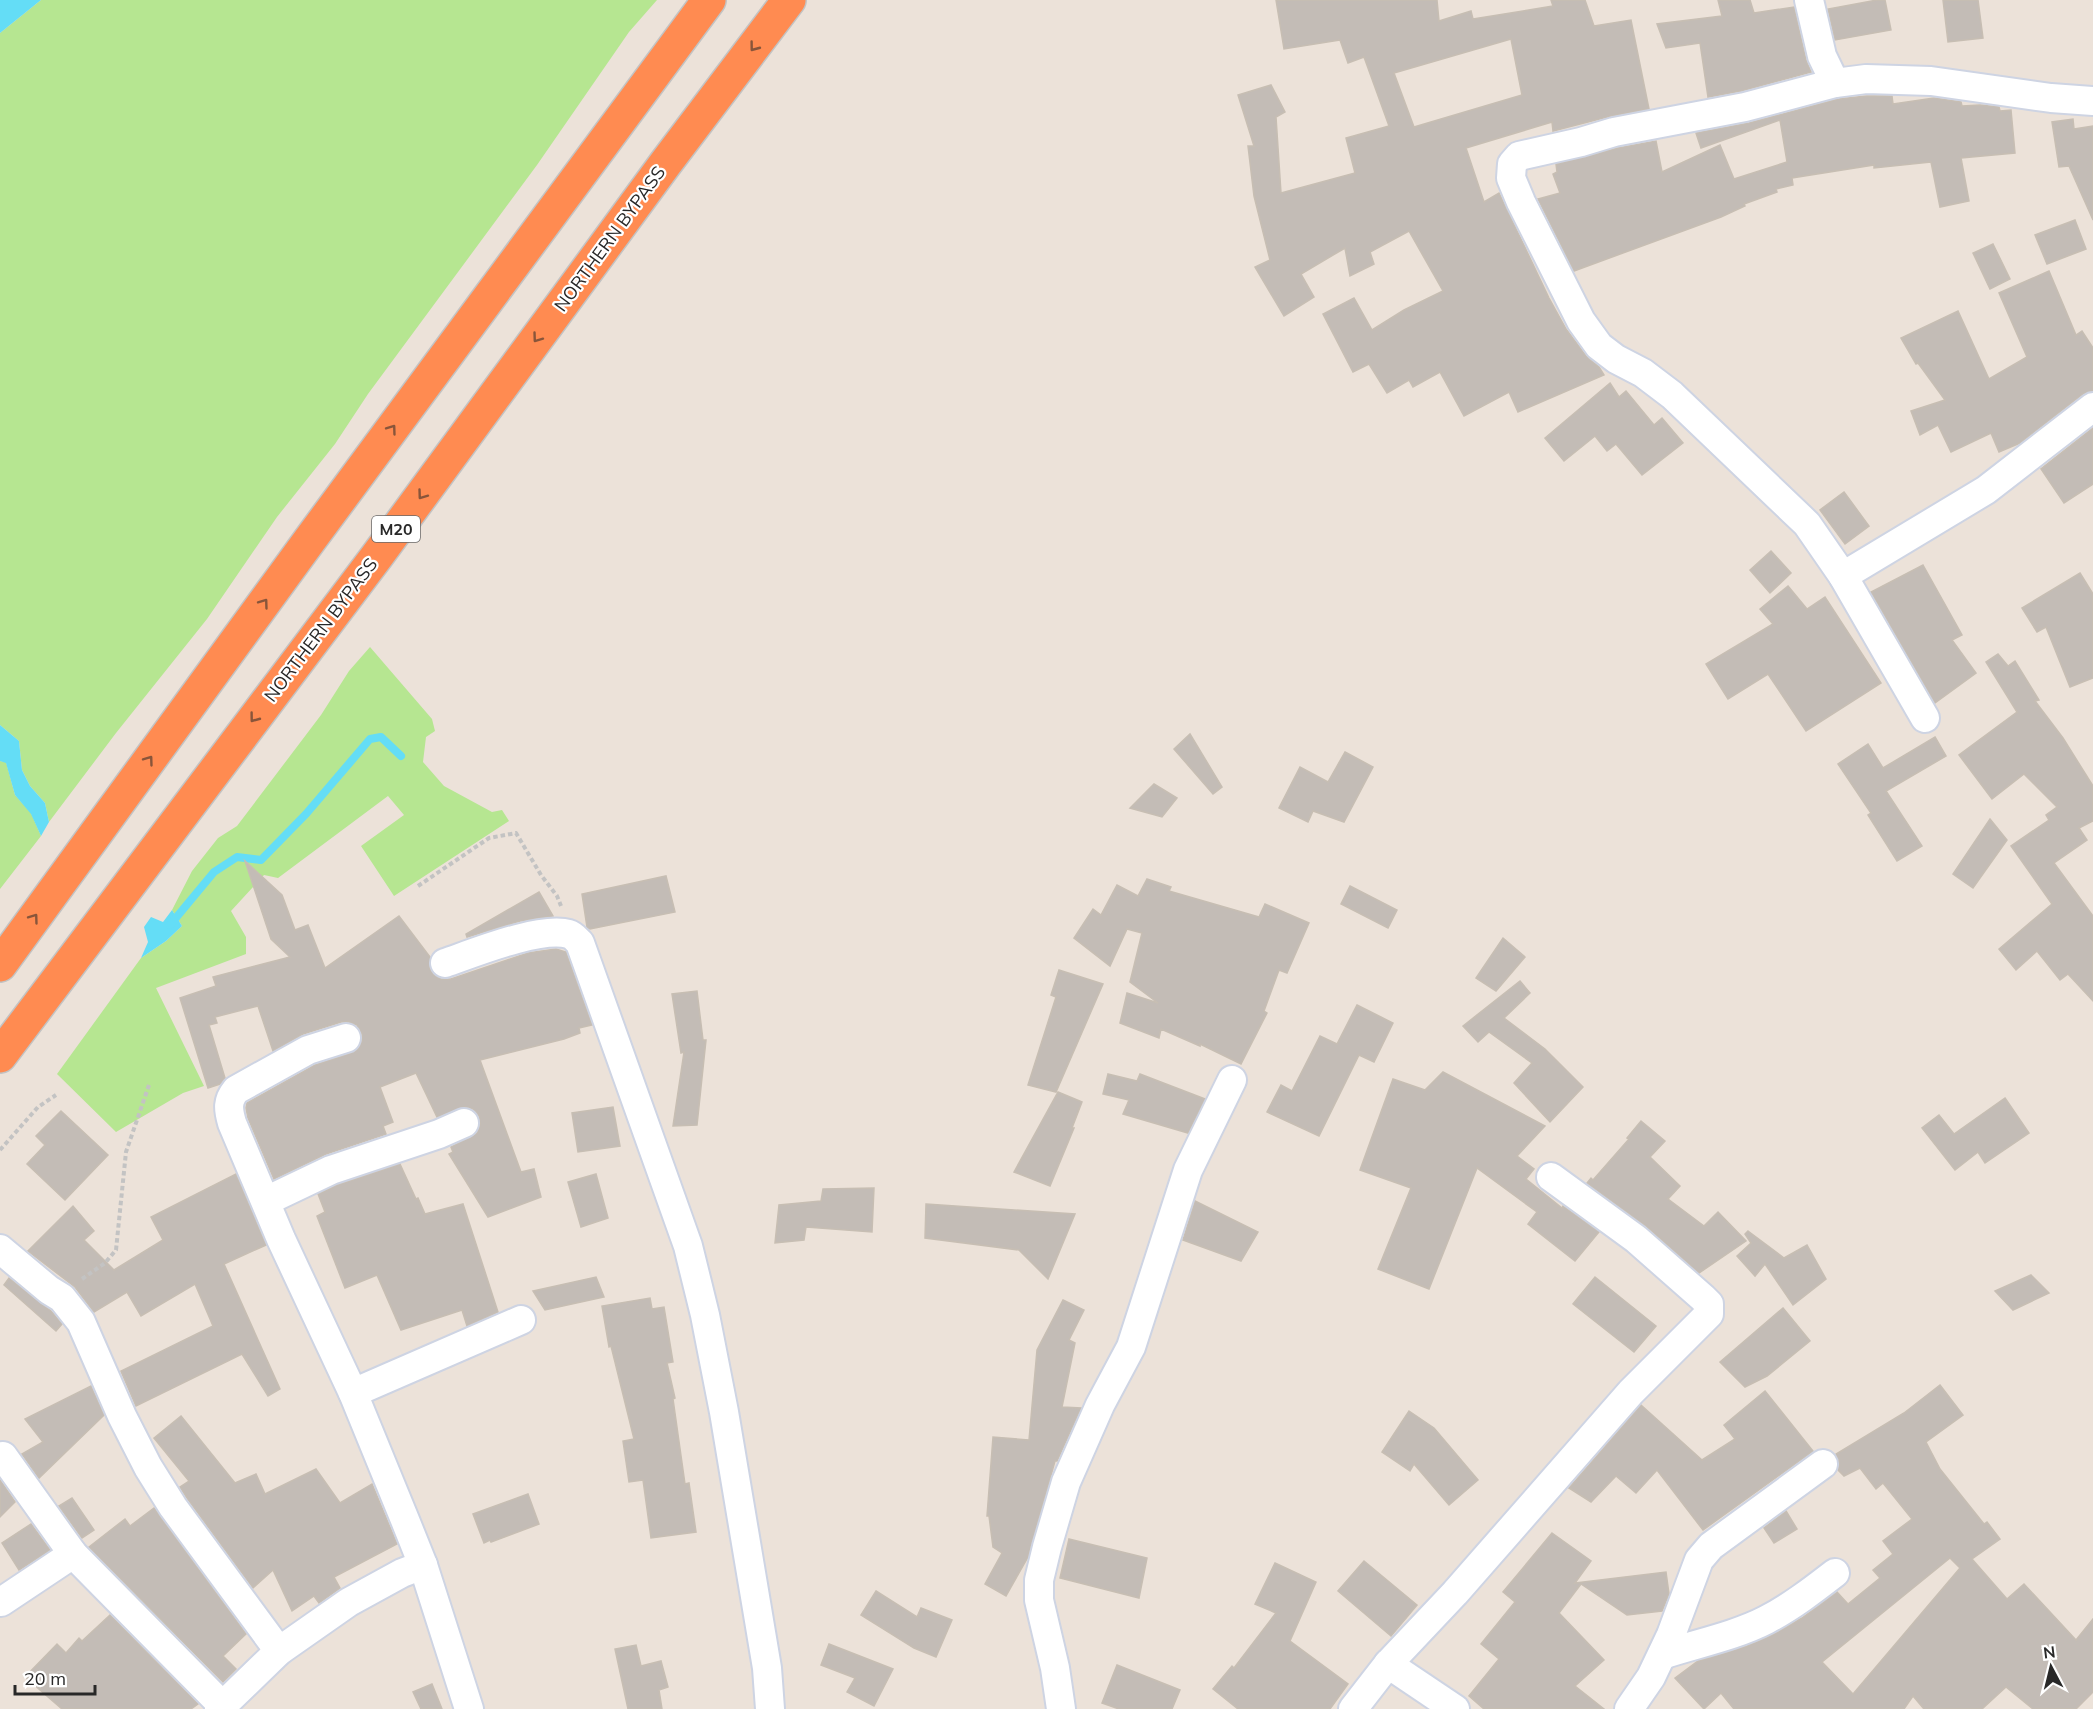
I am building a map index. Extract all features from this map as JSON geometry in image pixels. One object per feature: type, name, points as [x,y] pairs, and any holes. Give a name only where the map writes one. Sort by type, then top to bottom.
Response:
[{"type":"highway","points":[[0,965],[309,541],[709,0]]},
{"type":"highway","name":"NORTHERN BYPASS","points":[[0,1056],[377,556],[665,164],[789,0]]},
{"type":"street","points":[[1809,0],[1822,56],[1835,83]]},
{"type":"street","points":[[1925,718],[1843,576],[1807,524],[1672,395],[1643,373],[1599,346],[1581,321],[1511,178],[1512,164],[1519,156],[1548,151],[1636,127],[1745,107],[1835,83],[1866,79],[1931,81],[2051,98],[2093,101]]},
{"type":"street","points":[[1843,576],[1986,490],[2093,407]]},
{"type":"street","points":[[445,963],[533,936],[571,934],[580,942],[688,1246],[724,1412],[767,1668],[770,1709]]},
{"type":"street","points":[[346,1038],[327,1043],[298,1056],[236,1090],[229,1099],[228,1110],[281,1239],[353,1393],[423,1565],[469,1709]]},
{"type":"street","points":[[1061,1709],[1055,1668],[1039,1600],[1039,1580],[1047,1547],[1066,1482],[1100,1405],[1131,1347],[1188,1170],[1232,1080]]},
{"type":"street","points":[[266,1201],[331,1170],[439,1134],[464,1123]]},
{"type":"street","points":[[1353,1709],[1388,1664],[1455,1593],[1631,1392],[1709,1314],[1709,1304],[1704,1298],[1636,1239],[1551,1177]]},
{"type":"street","points":[[0,1249],[62,1298],[81,1322],[122,1416],[148,1467],[173,1507],[279,1651]]},
{"type":"street","points":[[353,1393],[521,1320]]},
{"type":"street","points":[[3,1456],[73,1554],[221,1707],[250,1682],[279,1651],[349,1602],[402,1573],[423,1565]]},
{"type":"street","points":[[1629,1709],[1651,1677],[1662,1655],[1699,1560],[1711,1546],[1823,1464]]},
{"type":"street","points":[[1,1602],[73,1554]]},
{"type":"street","points":[[1662,1655],[1749,1628],[1794,1604],[1835,1573]]},
{"type":"street","points":[[1388,1664],[1455,1709]]},
{"type":"path","points":[[418,886],[489,838],[516,833],[557,896],[571,934]]},
{"type":"path","points":[[62,1298],[72,1286],[105,1263],[116,1250],[126,1152],[149,1085]]},
{"type":"path","points":[[0,1150],[38,1107],[56,1095]]},
{"type":"green space","points":[[41,0],[657,0],[629,32],[537,165],[368,394],[335,444],[277,517],[207,619],[49,822],[45,803],[30,786],[22,770],[19,741],[0,725],[0,33]]},
{"type":"green space","points":[[370,647],[432,719],[435,731],[426,737],[423,762],[444,786],[492,812],[502,810],[509,821],[394,896],[361,846],[404,815],[388,796],[278,878],[264,875],[231,911],[246,937],[246,954],[156,988],[204,1086],[183,1093],[116,1132],[57,1074],[141,958],[166,941],[182,926],[172,910],[192,871],[218,838],[237,826],[321,715],[349,671]]},
{"type":"green space","points":[[0,761],[6,762],[15,795],[31,813],[41,836],[0,889]]},
{"type":"water","points":[[0,0],[41,0],[0,33]]},
{"type":"water","points":[[0,725],[19,741],[22,770],[30,786],[45,803],[49,822],[41,836],[31,814],[15,795],[6,763],[0,761]]},
{"type":"water","points":[[172,910],[182,926],[166,941],[141,958],[148,942],[144,927],[151,917],[163,922]]},
{"type":"building","points":[[1276,0],[1437,0],[1439,21],[1471,11],[1473,19],[1553,6],[1551,0],[1585,0],[1594,26],[1631,20],[1649,109],[1553,131],[1552,122],[1466,148],[1484,202],[1499,193],[1566,329],[1604,375],[1518,412],[1509,392],[1464,416],[1440,372],[1413,387],[1409,380],[1387,393],[1369,364],[1353,372],[1323,314],[1354,298],[1372,330],[1404,310],[1443,291],[1409,231],[1370,252],[1374,264],[1350,276],[1345,248],[1301,274],[1314,297],[1284,316],[1255,267],[1270,260],[1254,196],[1248,146],[1254,146],[1238,95],[1271,85],[1285,112],[1276,117],[1281,193],[1355,173],[1346,138],[1389,126],[1364,57],[1348,63],[1340,40],[1284,49]],"holes":[[[1511,39],[1522,95],[1414,127],[1394,73]]]},
{"type":"building","points":[[1718,0],[1750,0],[1754,13],[1794,7],[1806,60],[1811,72],[1741,91],[1708,97],[1700,43],[1666,48],[1657,24],[1722,16]]},
{"type":"building","points":[[1885,0],[1891,30],[1835,40],[1828,9]]},
{"type":"building","points":[[1943,0],[1978,0],[1983,38],[1948,42]]},
{"type":"building","points":[[1892,96],[1893,104],[1934,98],[1961,102],[1962,106],[1980,105],[1999,107],[2000,111],[2011,110],[2015,153],[1961,158],[1969,201],[1940,207],[1931,162],[1874,168],[1874,165],[1792,178],[1793,185],[1776,189],[1777,192],[1744,204],[1745,206],[1721,217],[1574,271],[1538,199],[1560,193],[1553,174],[1557,172],[1556,164],[1656,141],[1662,172],[1720,145],[1734,179],[1787,162],[1780,120],[1701,148],[1696,133],[1749,123],[1838,99]]},
{"type":"building","points":[[2073,119],[2074,129],[2093,126],[2093,220],[2069,166],[2059,167],[2052,122]]},
{"type":"building","points":[[2075,220],[2086,249],[2047,264],[2035,235]]},
{"type":"building","points":[[1993,244],[2010,279],[1990,289],[1973,253]]},
{"type":"building","points":[[2049,271],[2076,335],[2082,331],[2093,348],[2093,391],[2083,394],[2020,443],[1999,452],[1991,433],[1951,452],[1938,425],[1920,435],[1911,411],[1945,400],[1918,363],[1916,364],[1901,338],[1958,311],[1989,379],[2027,357],[1999,293]]},
{"type":"building","points":[[1610,383],[1619,397],[1626,391],[1654,425],[1662,418],[1683,443],[1642,475],[1616,444],[1607,451],[1595,436],[1564,461],[1545,438]]},
{"type":"building","points":[[2093,428],[2093,484],[2064,503],[2041,469]]},
{"type":"building","points":[[1844,492],[1869,526],[1845,544],[1820,510]]},
{"type":"building","points":[[1771,551],[1791,573],[1770,593],[1750,570]]},
{"type":"building","points":[[1923,565],[1962,635],[1952,640],[1976,673],[1935,703],[1871,592]]},
{"type":"building","points":[[2080,573],[2093,594],[2093,678],[2070,687],[2046,627],[2037,632],[2022,608]]},
{"type":"building","points":[[1788,586],[1807,609],[1825,597],[1881,683],[1806,731],[1768,674],[1728,699],[1706,664],[1773,624],[1760,609]]},
{"type":"building","points":[[1998,654],[2008,666],[2015,661],[2039,700],[2035,701],[2063,738],[2093,786],[2093,821],[2079,828],[2087,840],[2054,863],[2093,916],[2093,1001],[2068,974],[2060,980],[2037,951],[2016,970],[1999,949],[2052,904],[2011,846],[2049,820],[2046,815],[2057,807],[2024,774],[1992,799],[1959,755],[2017,712],[1986,662]]},
{"type":"building","points":[[1190,734],[1222,787],[1213,794],[1174,749]]},
{"type":"building","points":[[1935,737],[1946,756],[1886,791],[1922,846],[1897,861],[1868,815],[1871,813],[1838,764],[1868,744],[1883,768]]},
{"type":"building","points":[[1345,752],[1373,767],[1344,822],[1313,811],[1308,822],[1279,808],[1300,767],[1328,782]]},
{"type":"building","points":[[1154,784],[1177,798],[1162,817],[1130,808]]},
{"type":"building","points":[[1990,819],[2007,840],[1973,888],[1953,874]]},
{"type":"building","points":[[245,861],[282,895],[295,930],[308,925],[325,968],[399,916],[430,957],[430,969],[434,975],[441,979],[451,979],[528,953],[556,949],[566,952],[592,1025],[579,1028],[580,1033],[564,1039],[480,1060],[521,1172],[534,1169],[541,1197],[488,1217],[449,1154],[453,1152],[451,1147],[477,1133],[480,1124],[479,1116],[473,1109],[465,1107],[437,1117],[416,1073],[380,1087],[393,1122],[383,1126],[386,1134],[326,1154],[274,1179],[248,1118],[247,1103],[315,1065],[358,1049],[362,1041],[362,1034],[357,1025],[341,1022],[303,1034],[273,1051],[258,1006],[215,1017],[217,1023],[209,1025],[225,1078],[220,1084],[208,1088],[180,998],[216,986],[213,977],[290,957],[271,939]]},
{"type":"building","points":[[666,876],[675,912],[590,929],[587,927],[582,894]]},
{"type":"building","points":[[1147,879],[1171,887],[1169,891],[1259,917],[1265,904],[1309,923],[1287,973],[1279,970],[1264,1011],[1267,1013],[1241,1064],[1200,1044],[1200,1046],[1161,1029],[1159,1038],[1120,1023],[1127,993],[1158,1003],[1130,982],[1142,933],[1127,929],[1110,966],[1074,938],[1093,909],[1101,915],[1117,885],[1138,896]]},
{"type":"building","points":[[1350,886],[1397,910],[1388,928],[1341,904]]},
{"type":"building","points":[[539,892],[553,916],[520,921],[467,937],[466,934]]},
{"type":"building","points":[[1503,938],[1525,957],[1496,991],[1476,978]]},
{"type":"building","points":[[1059,970],[1103,984],[1056,1092],[1028,1085],[1056,997],[1051,995]]},
{"type":"building","points":[[1520,981],[1530,993],[1504,1018],[1545,1049],[1583,1087],[1550,1122],[1514,1083],[1532,1063],[1489,1032],[1478,1042],[1463,1026]]},
{"type":"building","points":[[697,991],[703,1040],[706,1040],[697,1125],[673,1126],[684,1052],[681,1053],[672,994]]},
{"type":"building","points":[[1357,1005],[1393,1023],[1374,1062],[1359,1055],[1319,1136],[1267,1112],[1281,1085],[1292,1091],[1320,1036],[1337,1044]]},
{"type":"building","points":[[1443,1072],[1545,1126],[1517,1156],[1534,1169],[1526,1179],[1562,1208],[1563,1206],[1599,1232],[1575,1261],[1528,1224],[1537,1212],[1477,1168],[1429,1289],[1378,1269],[1411,1188],[1360,1170],[1393,1079],[1425,1090]]},
{"type":"building","points":[[1108,1074],[1137,1081],[1140,1074],[1205,1099],[1188,1133],[1123,1114],[1129,1100],[1103,1094]]},
{"type":"building","points":[[1058,1092],[1082,1102],[1050,1186],[1014,1172]]},
{"type":"building","points":[[2005,1098],[2029,1133],[1985,1163],[1978,1152],[1955,1170],[1922,1128],[1939,1115],[1954,1134]]},
{"type":"building","points":[[613,1107],[620,1146],[578,1152],[572,1113]]},
{"type":"building","points":[[61,1111],[108,1155],[65,1200],[27,1164],[45,1145],[36,1136]]},
{"type":"building","points":[[1641,1121],[1665,1141],[1650,1157],[1680,1186],[1668,1199],[1704,1226],[1718,1212],[1746,1241],[1699,1273],[1647,1227],[1587,1183],[1591,1178],[1593,1180],[1629,1139],[1627,1138]]},
{"type":"building","points":[[400,1164],[425,1214],[463,1204],[498,1312],[467,1326],[462,1310],[401,1330],[377,1275],[345,1288],[317,1216],[325,1212],[318,1194],[337,1185]]},
{"type":"building","points":[[236,1174],[266,1245],[224,1264],[280,1389],[268,1396],[242,1354],[136,1406],[121,1371],[213,1326],[195,1284],[141,1316],[127,1292],[94,1312],[75,1287],[28,1251],[73,1206],[94,1231],[84,1240],[114,1270],[163,1240],[151,1217]]},
{"type":"building","points":[[596,1174],[608,1218],[581,1227],[568,1182]]},
{"type":"building","points":[[874,1188],[872,1232],[806,1227],[804,1240],[775,1243],[779,1205],[821,1201],[823,1189]]},
{"type":"building","points":[[1195,1201],[1258,1232],[1241,1261],[1183,1240]]},
{"type":"building","points":[[926,1204],[1075,1214],[1048,1279],[1019,1250],[925,1238]]},
{"type":"building","points":[[1748,1231],[1784,1258],[1807,1245],[1826,1279],[1793,1305],[1765,1264],[1755,1276],[1737,1256],[1751,1243],[1745,1234]]},
{"type":"building","points":[[2031,1275],[2049,1293],[2013,1310],[1995,1291]]},
{"type":"building","points":[[596,1277],[604,1297],[545,1310],[533,1291]]},
{"type":"building","points":[[1595,1277],[1656,1326],[1634,1352],[1573,1304]]},
{"type":"building","points":[[9,1278],[51,1311],[62,1324],[56,1331],[4,1285]]},
{"type":"building","points":[[650,1298],[652,1309],[664,1307],[673,1362],[667,1363],[675,1398],[673,1399],[685,1484],[689,1483],[696,1532],[651,1538],[643,1480],[629,1482],[623,1441],[634,1439],[611,1346],[609,1347],[602,1306]]},
{"type":"building","points":[[1063,1300],[1084,1310],[1069,1340],[1075,1343],[1062,1407],[1081,1408],[1055,1461],[1028,1557],[1006,1596],[985,1584],[1002,1553],[993,1547],[989,1516],[987,1516],[993,1437],[1029,1440],[1037,1350]]},
{"type":"building","points":[[1783,1308],[1810,1341],[1767,1376],[1745,1387],[1720,1362]]},
{"type":"building","points":[[1940,1385],[1963,1415],[1926,1442],[1940,1469],[1984,1524],[1987,1522],[2000,1539],[1972,1559],[2007,1599],[2024,1584],[2076,1640],[2093,1619],[2093,1692],[2076,1709],[2033,1709],[2006,1687],[1982,1709],[1924,1709],[1913,1696],[1904,1709],[1734,1709],[1721,1693],[1704,1709],[1675,1678],[1698,1661],[1747,1646],[1774,1634],[1802,1618],[1837,1592],[1848,1604],[1880,1578],[1873,1570],[1893,1554],[1883,1541],[1912,1519],[1883,1483],[1876,1489],[1860,1468],[1844,1476],[1838,1470],[1839,1462],[1836,1454],[1904,1413]],"holes":[[[1950,1558],[1960,1568],[1853,1694],[1822,1662]]]},
{"type":"building","points":[[91,1386],[104,1415],[39,1478],[22,1454],[43,1442],[25,1419]]},
{"type":"building","points":[[1765,1391],[1813,1451],[1703,1530],[1657,1470],[1636,1493],[1616,1476],[1591,1502],[1569,1488],[1641,1405],[1702,1460],[1735,1439],[1724,1425]]},
{"type":"building","points":[[1409,1411],[1434,1428],[1478,1480],[1449,1505],[1414,1464],[1410,1471],[1382,1452]]},
{"type":"building","points":[[181,1416],[235,1483],[256,1474],[265,1494],[316,1469],[340,1503],[372,1484],[397,1544],[334,1577],[340,1588],[319,1603],[314,1596],[292,1611],[273,1570],[253,1588],[180,1487],[189,1481],[154,1438]]},
{"type":"building","points":[[0,1480],[15,1502],[0,1517]]},
{"type":"building","points":[[528,1494],[539,1524],[484,1543],[473,1514]]},
{"type":"building","points":[[72,1498],[94,1530],[82,1538],[59,1506]]},
{"type":"building","points":[[154,1508],[246,1634],[223,1656],[236,1669],[223,1682],[89,1547],[125,1519],[130,1526]]},
{"type":"building","points":[[1786,1511],[1797,1529],[1774,1543],[1764,1528]]},
{"type":"building","points":[[31,1524],[50,1550],[19,1570],[2,1543]]},
{"type":"building","points":[[1552,1533],[1591,1561],[1575,1583],[1666,1572],[1669,1594],[1662,1611],[1627,1615],[1581,1584],[1559,1613],[1604,1660],[1575,1686],[1604,1709],[1484,1709],[1469,1696],[1499,1659],[1481,1644],[1515,1602],[1503,1592]]},
{"type":"building","points":[[1069,1539],[1147,1558],[1139,1598],[1060,1578]]},
{"type":"building","points":[[1364,1561],[1417,1605],[1391,1636],[1338,1591]]},
{"type":"building","points":[[1275,1563],[1316,1582],[1290,1641],[1348,1684],[1330,1709],[1238,1709],[1213,1689],[1232,1666],[1234,1668],[1276,1613],[1255,1604]]},
{"type":"building","points":[[876,1591],[917,1617],[921,1608],[952,1620],[936,1657],[914,1648],[861,1615]]},
{"type":"building","points":[[110,1615],[198,1704],[191,1709],[62,1709],[25,1677],[57,1644],[66,1653],[79,1638],[82,1641]]},
{"type":"building","points":[[829,1644],[893,1669],[874,1706],[847,1692],[855,1678],[821,1665]]},
{"type":"building","points":[[636,1645],[641,1666],[661,1661],[668,1687],[659,1690],[662,1709],[628,1709],[615,1649]]},
{"type":"building","points":[[1117,1665],[1180,1690],[1172,1709],[1119,1709],[1102,1703]]},
{"type":"building","points":[[432,1684],[442,1709],[421,1709],[413,1692]]},
{"type":"waterway","points":[[170,925],[214,872],[237,857],[261,860],[306,814],[370,739],[381,737],[401,756]]}]
